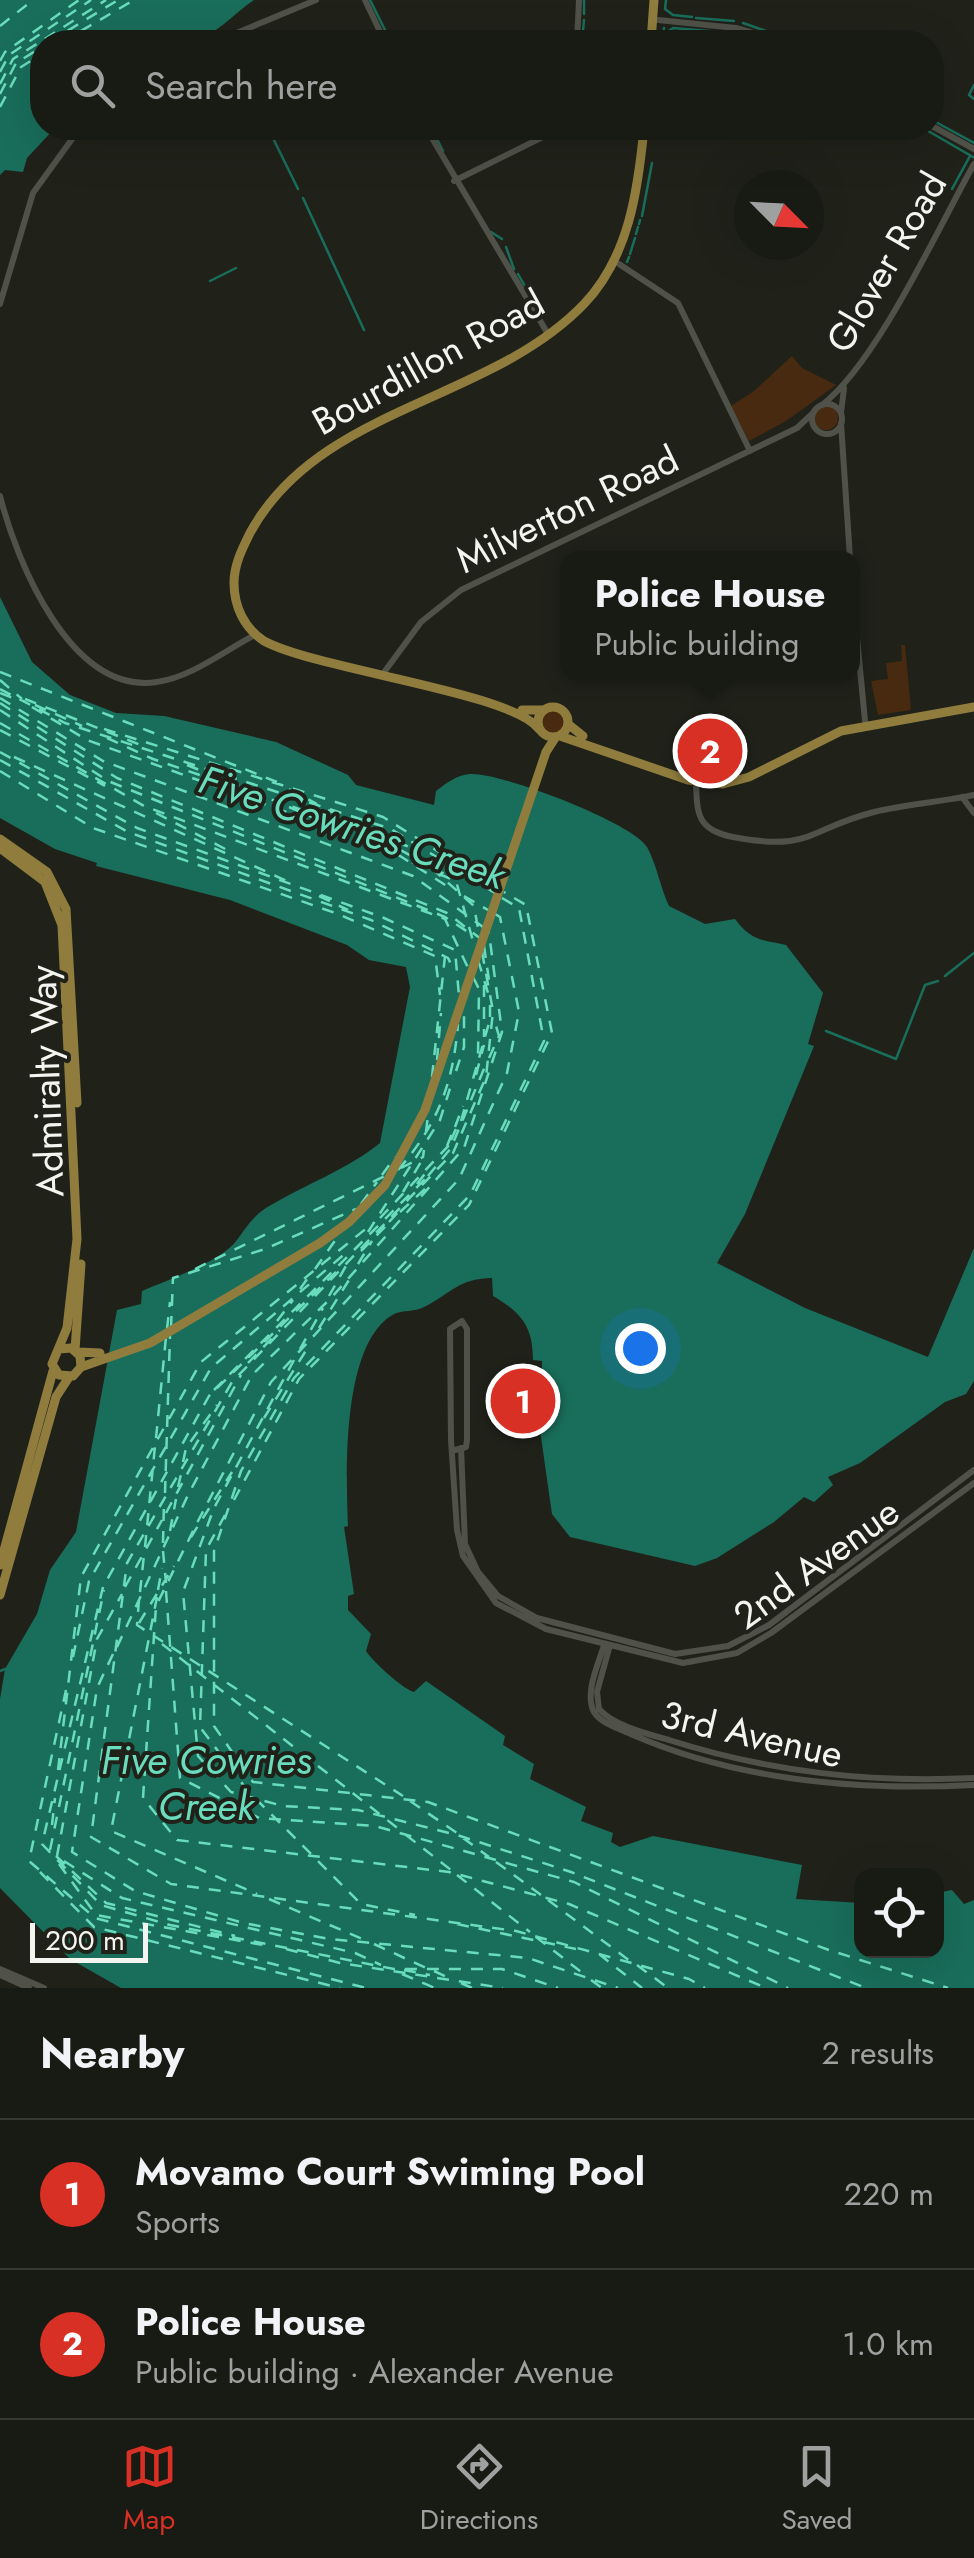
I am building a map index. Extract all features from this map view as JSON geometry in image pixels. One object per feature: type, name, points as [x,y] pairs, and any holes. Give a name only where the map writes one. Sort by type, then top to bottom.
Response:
[{"type":"main road","points":[[656,30],[657,0]]},
{"type":"main road","points":[[655,30],[657,0]]},
{"type":"main road","name":"Bourdillon Road","points":[[256,632],[236,601],[236,566],[262,514],[292,477],[328,450],[549,335],[592,296],[616,258],[637,188],[644,140]]},
{"type":"main road","name":"Bourdillon Road","points":[[256,632],[241,600],[240,569],[260,526],[292,484],[330,454],[548,342],[588,306],[619,264],[642,186],[645,140]]},
{"type":"main road","points":[[256,632],[290,647],[530,713],[560,709],[577,733],[700,778],[719,779],[753,769],[836,727],[974,705]]},
{"type":"main road","points":[[256,632],[287,651],[484,702],[526,717],[540,731],[696,782],[742,779],[852,728],[974,705]]},
{"type":"main road","points":[[0,1566],[56,1397],[69,1377],[93,1357],[148,1338],[315,1240],[345,1219],[382,1182],[413,1127],[543,751],[540,731],[544,710]]},
{"type":"main road","points":[[543,751],[568,724]]},
{"type":"main road","name":"Admiralty Way","points":[[0,840],[47,872],[63,898],[68,918],[82,1246],[77,1351]]},
{"type":"main road","name":"Admiralty Way","points":[[0,848],[45,882],[62,926],[77,1239],[68,1328],[59,1349]]},
{"type":"main road","points":[[0,1595],[7,1545],[53,1386],[53,1356],[59,1349],[93,1357]]},
{"type":"main road","points":[[77,1351],[80,1368]]},
{"type":"main road","points":[[53,1368],[69,1377]]},
{"type":"street","points":[[244,30],[316,0]]},
{"type":"street","points":[[365,0],[379,30]]},
{"type":"street","points":[[578,30],[580,0]]},
{"type":"street","points":[[658,20],[743,30]]},
{"type":"street","points":[[944,133],[974,149]]},
{"type":"street","points":[[0,304],[33,193],[71,140]]},
{"type":"street","points":[[432,140],[549,335]]},
{"type":"street","points":[[454,182],[537,140]]},
{"type":"street","name":"Glover Road","points":[[822,405],[844,386],[875,342],[974,164]]},
{"type":"street","points":[[619,264],[675,298],[750,451]]},
{"type":"street","name":"Glover Road","points":[[841,413],[844,386]]},
{"type":"street","points":[[816,430],[814,412],[822,405],[841,413],[849,551]]},
{"type":"street","name":"Milverton Road","points":[[385,671],[421,622],[461,590],[797,428],[814,412]]},
{"type":"street","points":[[826,434],[835,432],[841,423]]},
{"type":"street","points":[[797,428],[826,434],[841,452]]},
{"type":"street","points":[[0,496],[16,542],[49,610],[74,650],[97,669],[125,681],[161,682],[256,632]]},
{"type":"street","points":[[860,669],[865,721]]},
{"type":"street","points":[[696,782],[698,819],[710,831],[780,844],[808,839],[878,811],[967,796],[974,810]]},
{"type":"street","name":"2nd Avenue","points":[[458,1449],[466,1448],[467,1440],[467,1330],[462,1320],[456,1320],[450,1329],[451,1440],[458,1449],[457,1530],[463,1556],[486,1593],[529,1624],[682,1663],[714,1660],[749,1648],[974,1483]]},
{"type":"street","name":"2nd Avenue","points":[[607,1642],[685,1654],[744,1640],[974,1470]]},
{"type":"street","name":"3rd Avenue","points":[[607,1642],[597,1692],[599,1709],[652,1735],[714,1755],[813,1774],[885,1780],[974,1778]]},
{"type":"street","name":"3rd Avenue","points":[[607,1642],[591,1690],[592,1708],[604,1722],[650,1742],[714,1762],[819,1782],[920,1788],[974,1785]]},
{"type":"street","points":[[0,1972],[29,1988]]},
{"type":"street","points":[[0,1972],[44,1988]]},
{"type":"shaded area","points":[[792,356],[802,368],[836,385],[786,421],[749,441],[731,406]]},
{"type":"shaded area","points":[[826,406],[838,418],[826,430],[814,418]]},
{"type":"shaded area","points":[[901,645],[905,645],[911,710],[878,715],[871,681],[888,679],[886,663],[902,661]]},
{"type":"shaded area","points":[[553,710],[565,722],[553,734],[541,722]]},
{"type":"water","points":[[0,0],[254,0],[217,30],[30,30],[30,140],[44,140],[27,158],[23,172],[5,170],[0,175]]},
{"type":"water","name":"Five Cowries Creek","points":[[0,597],[32,662],[70,695],[116,713],[164,716],[276,742],[348,775],[356,785],[434,805],[436,791],[456,778],[470,774],[509,781],[593,813],[637,837],[647,847],[669,906],[705,924],[735,919],[752,936],[786,945],[823,993],[808,1044],[814,1046],[745,1214],[717,1263],[805,1308],[928,1357],[974,1248],[974,1381],[966,1394],[945,1402],[860,1463],[828,1477],[833,1485],[814,1502],[804,1497],[774,1522],[717,1558],[695,1566],[570,1537],[552,1514],[540,1430],[542,1361],[533,1360],[531,1338],[524,1322],[493,1296],[492,1278],[471,1281],[420,1309],[394,1314],[377,1329],[364,1352],[350,1412],[348,1444],[348,1526],[344,1527],[354,1594],[348,1596],[348,1610],[371,1634],[366,1651],[388,1675],[414,1692],[426,1681],[505,1736],[503,1745],[534,1764],[530,1779],[586,1807],[581,1821],[613,1833],[611,1842],[620,1847],[653,1836],[802,1865],[796,1899],[854,1903],[854,1958],[944,1958],[944,1892],[952,1890],[964,1904],[974,1900],[974,1988],[121,1988],[70,1959],[0,1888],[0,1699],[5,1669],[37,1614],[50,1570],[76,1532],[117,1310],[141,1304],[142,1291],[219,1256],[261,1211],[355,1161],[380,1143],[410,987],[406,967],[369,960],[347,945],[230,900],[96,866],[97,863],[55,849],[0,818]]},
{"type":"waterway","points":[[370,0],[385,30]]},
{"type":"waterway","points":[[584,0],[584,14]]},
{"type":"waterway","points":[[666,0],[665,9],[673,15],[692,17]]},
{"type":"waterway","points":[[696,18],[734,21]]},
{"type":"waterway","points":[[583,30],[584,20]]},
{"type":"waterway","points":[[743,23],[763,30]]},
{"type":"waterway","points":[[670,30],[697,30]]},
{"type":"waterway","points":[[974,85],[969,95],[974,99]]},
{"type":"waterway","points":[[944,127],[974,143]]},
{"type":"waterway","points":[[274,140],[298,189]]},
{"type":"waterway","points":[[438,140],[443,151]]},
{"type":"waterway","points":[[944,140],[973,157]]},
{"type":"waterway","points":[[952,189],[970,156]]},
{"type":"waterway","points":[[642,216],[652,163]]},
{"type":"waterway","points":[[303,198],[364,330]]},
{"type":"waterway","points":[[639,224],[640,220]]},
{"type":"waterway","points":[[636,234],[638,227]]},
{"type":"waterway","points":[[491,232],[502,239]]},
{"type":"waterway","points":[[630,254],[635,238]]},
{"type":"waterway","points":[[506,247],[514,269]]},
{"type":"waterway","points":[[627,262],[629,257]]},
{"type":"waterway","points":[[210,281],[236,268]]},
{"type":"waterway","points":[[518,274],[530,295]]},
{"type":"waterway","points":[[532,298],[534,303]]},
{"type":"waterway","points":[[945,976],[974,953]]},
{"type":"waterway","points":[[826,1031],[896,1059],[925,985],[938,981]]},
{"type":"waterway","points":[[0,1671],[5,1669]]},
{"type":"ferry route","points":[[0,26],[33,0]]},
{"type":"ferry route","points":[[36,30],[79,0]]},
{"type":"ferry route","points":[[46,30],[91,0]]},
{"type":"ferry route","points":[[59,30],[106,0]]},
{"type":"ferry route","points":[[69,30],[118,0]]},
{"type":"ferry route","points":[[83,30],[134,0]]},
{"type":"ferry route","points":[[0,61],[5,52],[30,34]]},
{"type":"ferry route","points":[[0,72],[9,55],[30,41]]},
{"type":"ferry route","points":[[0,84],[13,59],[30,48]]},
{"type":"ferry route","points":[[0,94],[16,63],[30,54]]},
{"type":"ferry route","points":[[0,107],[21,67],[30,61]]},
{"type":"ferry route","points":[[0,672],[277,782]]},
{"type":"ferry route","points":[[0,680],[22,699]]},
{"type":"ferry route","points":[[0,689],[65,723],[391,829],[495,893]]},
{"type":"ferry route","points":[[0,693],[13,698]]},
{"type":"ferry route","points":[[0,698],[103,761],[413,876],[483,927]]},
{"type":"ferry route","points":[[25,699],[143,746]]},
{"type":"ferry route","points":[[0,703],[117,778],[447,913],[481,939]]},
{"type":"ferry route","points":[[35,705],[82,726]]},
{"type":"ferry route","points":[[32,707],[87,740],[389,849],[453,890]]},
{"type":"ferry route","points":[[0,710],[108,781],[445,917],[471,934]]},
{"type":"ferry route","points":[[0,723],[144,806],[445,919],[469,970]]},
{"type":"ferry route","points":[[104,729],[383,817],[497,888]]},
{"type":"ferry route","points":[[0,730],[105,786]]},
{"type":"ferry route","points":[[107,738],[153,759],[407,846],[474,906],[479,934]]},
{"type":"ferry route","points":[[0,752],[137,828],[384,918],[455,950],[459,996]]},
{"type":"ferry route","points":[[14,757],[289,882]]},
{"type":"ferry route","points":[[0,760],[128,832],[371,920],[448,958],[454,970]]},
{"type":"ferry route","points":[[187,765],[254,792]]},
{"type":"ferry route","points":[[0,771],[93,828],[338,914],[435,956],[440,995]]},
{"type":"ferry route","points":[[289,789],[317,804]]},
{"type":"ferry route","points":[[289,807],[336,828]]},
{"type":"ferry route","points":[[328,810],[365,830]]},
{"type":"ferry route","points":[[156,813],[229,851]]},
{"type":"ferry route","points":[[381,839],[422,862]]},
{"type":"ferry route","points":[[375,846],[395,855]]},
{"type":"ferry route","points":[[412,862],[432,871]]},
{"type":"ferry route","points":[[433,868],[448,876]]},
{"type":"ferry route","points":[[439,874],[456,881],[475,948]]},
{"type":"ferry route","points":[[234,1500],[299,1379],[469,1205],[552,1033],[526,905],[504,892]]},
{"type":"ferry route","points":[[319,896],[348,910]]},
{"type":"ferry route","points":[[464,896],[488,910]]},
{"type":"ferry route","points":[[502,898],[519,908],[544,1041],[470,1195],[294,1378],[241,1471],[214,1551],[214,1726],[253,1782],[428,1802],[829,1950],[948,1988]]},
{"type":"ferry route","points":[[495,914],[500,917],[519,1012],[507,1073],[459,1179],[271,1382],[198,1521],[156,1606],[143,1798],[177,1840],[449,1872],[569,1904],[766,1988]]},
{"type":"ferry route","points":[[117,1647],[188,1495],[252,1375],[331,1298],[464,1148],[502,1032],[489,933]]},
{"type":"ferry route","points":[[484,946],[490,987]]},
{"type":"ferry route","points":[[482,952],[493,1011],[486,1077],[453,1153],[232,1382],[127,1563],[91,1837],[171,1884],[516,1931],[689,1979],[705,1988]]},
{"type":"ferry route","points":[[432,1077],[445,956]]},
{"type":"ferry route","points":[[478,960],[489,996]]},
{"type":"ferry route","points":[[473,977],[479,989],[478,1057]]},
{"type":"ferry route","points":[[484,985],[484,1037]]},
{"type":"ferry route","points":[[490,1005],[490,1022]]},
{"type":"ferry route","points":[[456,1071],[464,1047],[464,1010]]},
{"type":"ferry route","points":[[437,1060],[441,1013]]},
{"type":"ferry route","points":[[489,1058],[499,1036],[494,1019]]},
{"type":"ferry route","points":[[461,1121],[489,1023]]},
{"type":"ferry route","points":[[398,1170],[424,1136],[441,1102],[452,1066],[458,1024]]},
{"type":"ferry route","points":[[476,1075],[484,1045]]},
{"type":"ferry route","points":[[428,1176],[451,1148],[486,1064]]},
{"type":"ferry route","points":[[368,1232],[440,1120],[453,1079]]},
{"type":"ferry route","points":[[455,1127],[463,1106]]},
{"type":"ferry route","points":[[426,1132],[428,1115]]},
{"type":"ferry route","points":[[451,1140],[460,1120]]},
{"type":"ferry route","points":[[447,1146],[455,1126]]},
{"type":"ferry route","points":[[380,1218],[453,1141]]},
{"type":"ferry route","points":[[401,1168],[423,1157],[424,1150]]},
{"type":"ferry route","points":[[382,1175],[395,1157]]},
{"type":"ferry route","points":[[403,1192],[422,1160]]},
{"type":"ferry route","points":[[417,1184],[427,1171]]},
{"type":"ferry route","points":[[195,1269],[385,1176]]},
{"type":"ferry route","points":[[214,1390],[427,1177]]},
{"type":"ferry route","points":[[361,1204],[377,1182]]},
{"type":"ferry route","points":[[400,1212],[427,1187]]},
{"type":"ferry route","points":[[171,1328],[173,1278],[265,1249],[356,1209]]},
{"type":"ferry route","points":[[389,1222],[401,1209]]},
{"type":"ferry route","points":[[361,1251],[391,1221]]},
{"type":"ferry route","points":[[169,1419],[201,1362],[373,1223]]},
{"type":"ferry route","points":[[315,1269],[339,1235]]},
{"type":"ferry route","points":[[358,1264],[372,1241]]},
{"type":"ferry route","points":[[73,1657],[89,1581],[211,1368],[347,1252]]},
{"type":"ferry route","points":[[329,1296],[347,1264]]},
{"type":"ferry route","points":[[336,1272],[209,1396],[103,1587],[42,1844],[101,1905],[170,1925],[394,1969],[502,1969],[558,1988]]},
{"type":"ferry route","points":[[300,1289],[310,1275]]},
{"type":"ferry route","points":[[319,1328],[349,1280]]},
{"type":"ferry route","points":[[277,1321],[293,1300]]},
{"type":"ferry route","points":[[167,1329],[170,1302]]},
{"type":"ferry route","points":[[300,1349],[323,1308]]},
{"type":"ferry route","points":[[248,1363],[280,1330]]},
{"type":"ferry route","points":[[165,1493],[170,1336]]},
{"type":"ferry route","points":[[156,1438],[166,1337]]},
{"type":"ferry route","points":[[264,1418],[310,1344]]},
{"type":"ferry route","points":[[294,1360],[214,1508],[183,1592],[198,1756],[231,1792],[283,1806],[358,1810],[457,1835],[571,1872],[866,1988]]},
{"type":"ferry route","points":[[166,1513],[241,1375]]},
{"type":"ferry route","points":[[183,1462],[186,1448],[217,1405]]},
{"type":"ferry route","points":[[58,1770],[81,1577],[165,1426]]},
{"type":"ferry route","points":[[145,1547],[155,1446]]},
{"type":"ferry route","points":[[178,1487],[182,1470]]},
{"type":"ferry route","points":[[191,1537],[232,1472]]},
{"type":"ferry route","points":[[170,1531],[176,1499]]},
{"type":"ferry route","points":[[163,1543],[164,1501]]},
{"type":"ferry route","points":[[225,1515],[206,1550],[200,1727],[247,1790],[361,1904],[415,1915]]},
{"type":"ferry route","points":[[125,1587],[162,1520]]},
{"type":"ferry route","points":[[163,1551],[166,1583]]},
{"type":"ferry route","points":[[140,1592],[144,1555]]},
{"type":"ferry route","points":[[139,1623],[174,1566]]},
{"type":"ferry route","points":[[158,1590],[162,1568]]},
{"type":"ferry route","points":[[50,1850],[104,1590]]},
{"type":"ferry route","points":[[166,1591],[180,1778],[259,1818],[375,1826],[574,1882],[788,1988]]},
{"type":"ferry route","points":[[57,1856],[97,1639],[122,1594]]},
{"type":"ferry route","points":[[157,1597],[111,1831],[257,1894]]},
{"type":"ferry route","points":[[139,1600],[137,1625],[403,1796]]},
{"type":"ferry route","points":[[162,1644],[400,1830]]},
{"type":"ferry route","points":[[113,1654],[97,1688],[72,1852],[135,1891],[243,1923],[330,1939],[528,1958],[618,1988]]},
{"type":"ferry route","points":[[66,1690],[29,1861],[95,1918],[366,1988]]},
{"type":"ferry route","points":[[52,1825],[55,1798]]},
{"type":"ferry route","points":[[410,1801],[457,1833]]},
{"type":"ferry route","points":[[406,1835],[451,1870]]},
{"type":"ferry route","points":[[463,1838],[489,1857]]},
{"type":"ferry route","points":[[56,1856],[106,1903],[235,1936]]},
{"type":"ferry route","points":[[64,1861],[122,1898],[355,1953],[381,1965]]},
{"type":"ferry route","points":[[496,1862],[541,1895]]},
{"type":"ferry route","points":[[59,1864],[96,1915],[263,1945]]},
{"type":"ferry route","points":[[40,1872],[94,1927],[340,1988]]},
{"type":"ferry route","points":[[457,1875],[530,1932]]},
{"type":"ferry route","points":[[269,1899],[367,1941]]},
{"type":"ferry route","points":[[548,1900],[630,1961]]},
{"type":"ferry route","points":[[457,1924],[576,1949]]},
{"type":"ferry route","points":[[536,1937],[585,1975]]},
{"type":"ferry route","points":[[374,1944],[426,1968]]},
{"type":"ferry route","points":[[286,1949],[340,1963],[503,1988]]},
{"type":"ferry route","points":[[599,1954],[642,1988]]},
{"type":"ferry route","points":[[637,1965],[668,1988]]},
{"type":"ferry route","points":[[404,1970],[430,1975]]},
{"type":"ferry route","points":[[434,1971],[449,1978]]},
{"type":"ferry route","points":[[402,1974],[435,1988]]},
{"type":"ferry route","points":[[591,1980],[602,1988]]},
{"type":"ferry route","points":[[461,1983],[472,1988]]},
{"type":"place","name":"Police House","points":[[710,751]]},
{"type":"place","name":"Movamo Court Swiming Pool","points":[[523,1401]]}]
